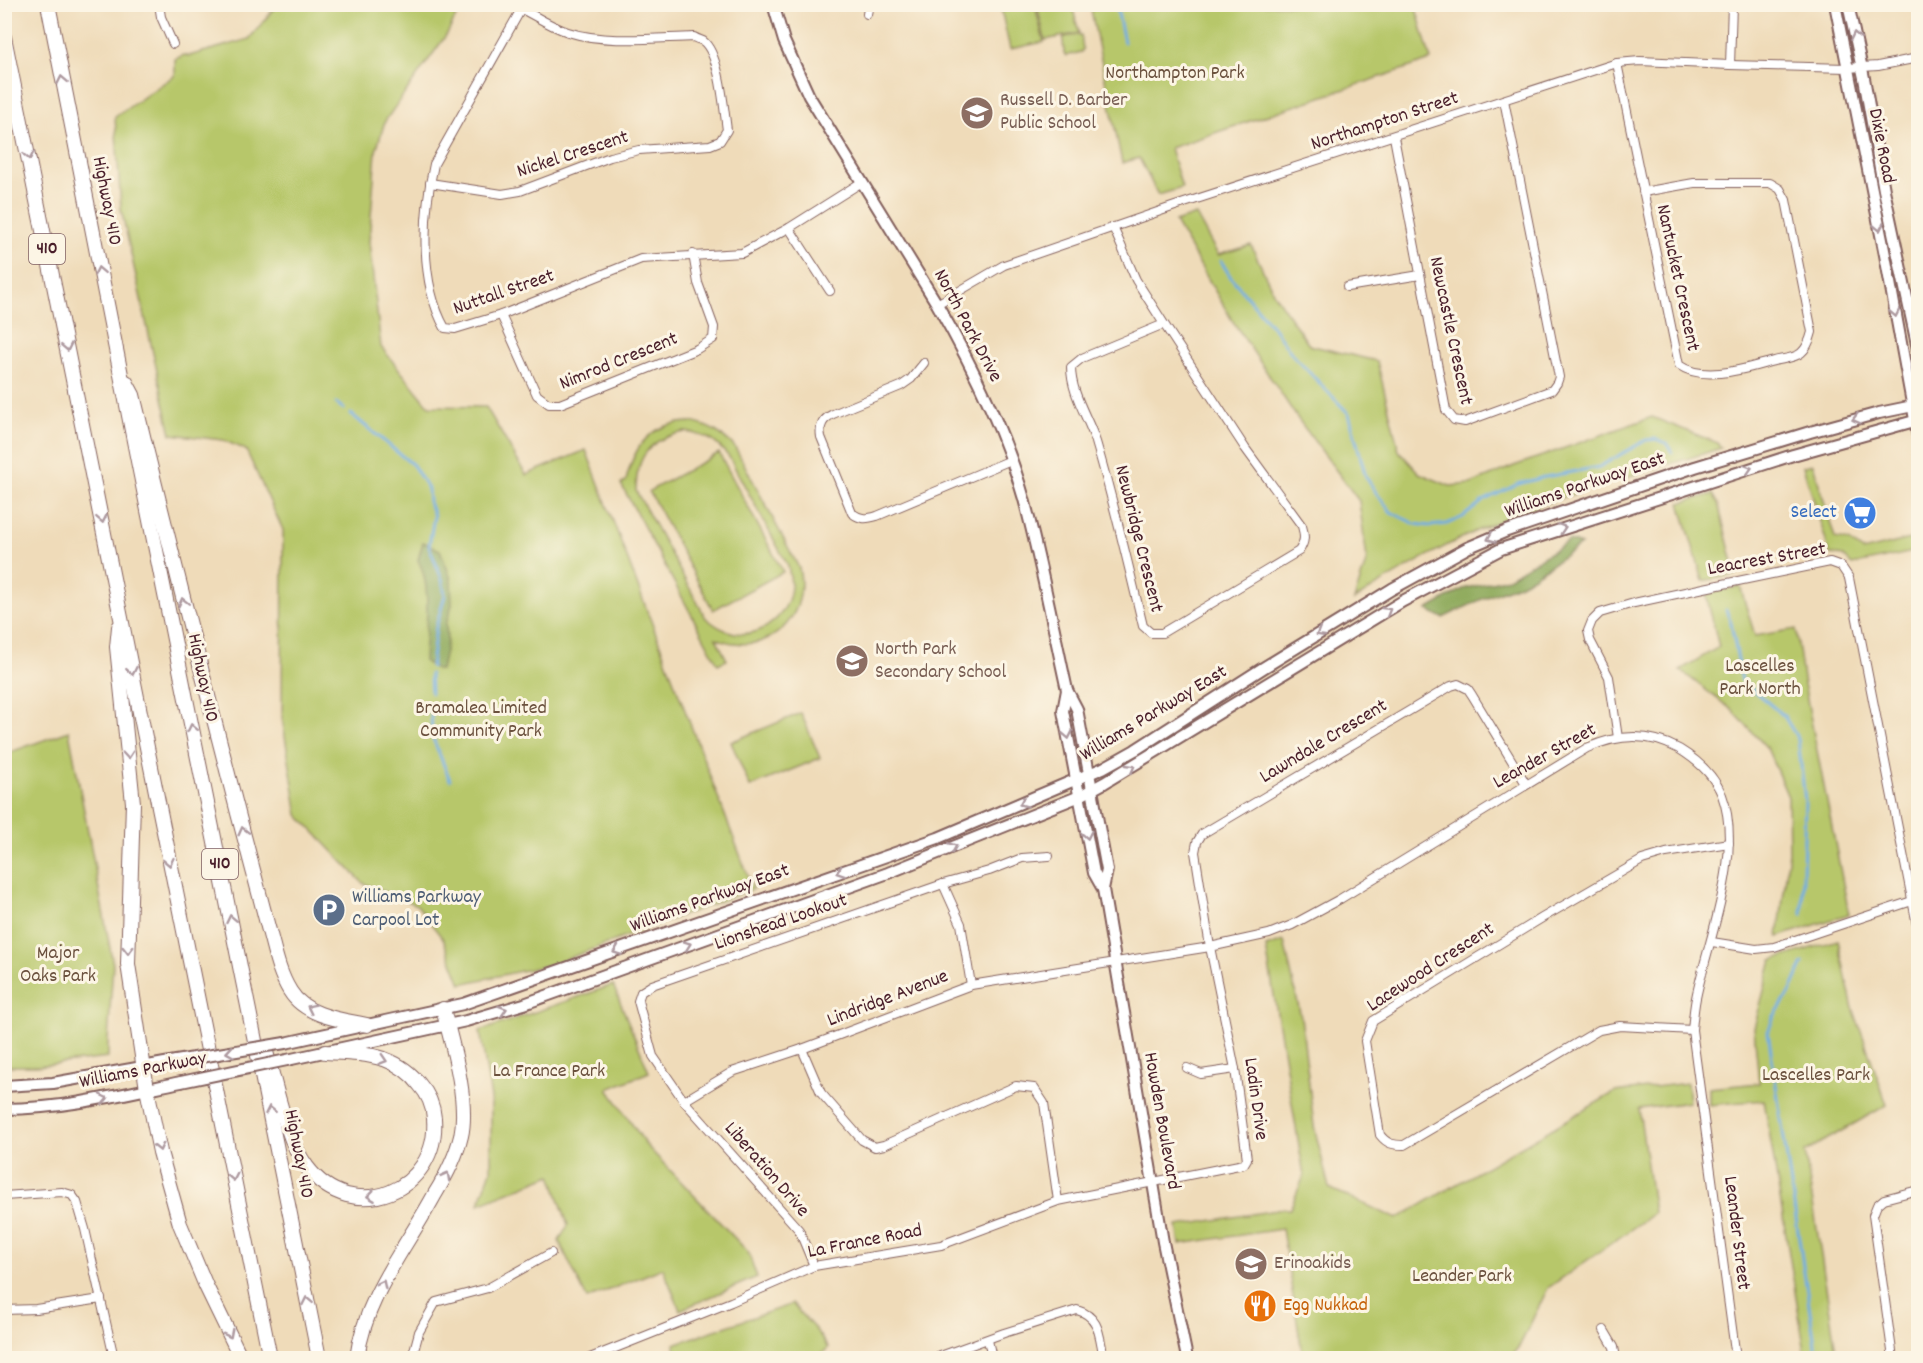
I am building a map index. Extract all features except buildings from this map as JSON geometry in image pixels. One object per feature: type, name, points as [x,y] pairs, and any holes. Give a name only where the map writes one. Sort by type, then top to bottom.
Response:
[{"type":"highway","name":"Highway 410","points":[[48,4],[118,370],[319,1359]]},
{"type":"highway","name":"410","points":[[4,37],[270,1359]]},
{"type":"highway","points":[[118,370],[133,395],[183,603],[281,971],[290,991],[308,1009],[341,1020],[367,1025]]},
{"type":"highway","points":[[121,613],[117,646],[133,802],[128,964],[143,1068],[160,1152],[180,1224],[210,1294],[242,1359]]},
{"type":"highway","points":[[357,1359],[360,1337],[367,1315],[389,1271],[451,1165],[461,1135],[463,1115],[461,1094],[443,1009]]},
{"type":"highway","points":[[252,1021],[262,1037],[289,1129],[306,1167],[325,1185],[341,1194],[358,1198],[392,1192],[410,1181],[431,1152],[435,1129],[430,1100],[411,1075],[393,1063],[366,1055],[325,1052]]},
{"type":"main road","name":"North Park Drive","points":[[773,4],[791,60],[809,96],[937,304],[998,424],[1024,499],[1067,690],[1077,709],[1089,774]]},
{"type":"main road","name":"Dixie Road","points":[[1835,4],[1916,406],[1918,436]]},
{"type":"main road","name":"Dixie Road","points":[[1848,4],[1918,349]]},
{"type":"main road","name":"Williams Parkway East","points":[[285,1043],[443,1009],[495,994],[938,838],[1077,780],[1135,750],[1263,668],[1392,590],[1467,548],[1507,531],[1695,467],[1810,432],[1916,406]]},
{"type":"main road","name":"Williams Parkway East","points":[[287,1060],[447,1026],[524,1004],[888,873],[1080,796],[1135,766],[1403,601],[1501,549],[1782,458],[1917,421]]},
{"type":"main road","name":"North Park Drive","points":[[1067,690],[1064,711],[1077,780]]},
{"type":"main road","name":"Howden Boulevard","points":[[1089,774],[1107,870],[1102,889]]},
{"type":"main road","name":"Howden Boulevard","points":[[1077,780],[1094,873],[1102,889],[1116,961],[1171,1287],[1187,1359]]},
{"type":"main road","name":"Williams Parkway","points":[[4,1086],[53,1083],[285,1043]]},
{"type":"main road","name":"Williams Parkway","points":[[4,1109],[54,1107],[97,1100],[287,1060]]},
{"type":"street","points":[[159,4],[161,17],[173,44]]},
{"type":"street","points":[[867,14],[869,4]]},
{"type":"street","points":[[1730,65],[1732,4]]},
{"type":"street","name":"Nuttall Street","points":[[523,7],[434,164],[425,231],[428,275],[439,317],[445,328],[455,329],[501,315],[641,259],[693,254],[742,253],[789,228],[862,182]]},
{"type":"street","name":"Nickel Crescent","points":[[430,183],[487,193],[502,194],[520,191],[610,157],[639,150],[710,145],[720,141],[727,130],[720,79],[709,49],[704,42],[694,38],[600,39],[582,36],[565,32],[523,7]]},
{"type":"street","name":"Northampton Street","points":[[937,304],[1004,265],[1113,227],[1617,63],[1640,61],[1847,68],[1878,66],[1918,58]]},
{"type":"street","name":"Nantucket Crescent","points":[[1617,63],[1643,192],[1679,365],[1698,373],[1731,372],[1800,354],[1808,344],[1812,332],[1786,200],[1780,189],[1770,183],[1694,183],[1643,192]]},
{"type":"street","name":"Newcastle Crescent","points":[[1394,136],[1446,411],[1454,420],[1465,422],[1552,390],[1557,383],[1558,371],[1504,100]]},
{"type":"street","name":"Newbridge Crescent","points":[[1113,227],[1136,280],[1245,448],[1302,526],[1305,536],[1299,551],[1162,633],[1151,633],[1143,626],[1113,502],[1095,438],[1071,380],[1071,367],[1082,358],[1164,324]]},
{"type":"street","points":[[789,228],[830,291]]},
{"type":"street","name":"Nimrod Crescent","points":[[501,315],[537,395],[549,404],[560,404],[697,349],[713,339],[714,327],[698,283],[693,254]]},
{"type":"street","points":[[1347,287],[1420,275]]},
{"type":"street","points":[[924,363],[911,379],[901,386],[827,417],[819,429],[852,513],[867,519],[877,516],[1011,460]]},
{"type":"street","name":"Leacrest Street","points":[[1618,738],[1609,677],[1590,640],[1588,631],[1592,621],[1600,614],[1634,603],[1830,562],[1841,566],[1849,578],[1915,900]]},
{"type":"street","name":"Lawndale Crescent","points":[[1210,947],[1195,852],[1197,842],[1203,834],[1451,686],[1458,684],[1468,689],[1526,784]]},
{"type":"street","name":"Leander Street","points":[[1116,961],[1210,947],[1269,934],[1292,925],[1340,899],[1587,748],[1618,738],[1635,736],[1667,742],[1692,757],[1712,777],[1722,795],[1728,821],[1729,843],[1723,891],[1712,942],[1696,997],[1692,1030],[1736,1359]]},
{"type":"street","name":"Lacewood Crescent","points":[[1692,1030],[1620,1026],[1599,1030],[1404,1145],[1386,1142],[1380,1135],[1365,1041],[1373,1021],[1642,860],[1666,853],[1729,843]]},
{"type":"street","name":"Lionshead Lookout","points":[[684,1101],[653,1056],[638,1001],[641,992],[651,985],[1022,858],[1049,856]]},
{"type":"street","points":[[944,884],[961,924],[971,985]]},
{"type":"street","points":[[1712,942],[1756,949],[1774,947],[1915,900],[1918,930]]},
{"type":"street","name":"Ladin Drive","points":[[1153,1181],[1244,1164],[1247,1159],[1235,1069],[1210,947]]},
{"type":"street","name":"Lindridge Avenue","points":[[684,1101],[732,1072],[802,1049],[971,985],[1116,961]]},
{"type":"street","points":[[802,1049],[821,1092],[862,1140],[876,1147],[1016,1086],[1034,1088],[1044,1103],[1059,1201]]},
{"type":"street","points":[[1187,1068],[1201,1074],[1235,1069]]},
{"type":"street","name":"Liberation Drive","points":[[684,1101],[799,1230],[814,1266]]},
{"type":"street","name":"La France Road","points":[[590,1359],[814,1266],[941,1245],[1059,1201],[1153,1181]]},
{"type":"street","points":[[1893,1359],[1873,1215],[1877,1205],[1884,1199],[1918,1190]]},
{"type":"street","points":[[4,1196],[62,1192],[72,1195],[81,1211],[114,1359]]},
{"type":"street","points":[[412,1359],[419,1332],[436,1302],[489,1288],[551,1253]]},
{"type":"street","points":[[4,1310],[36,1309],[101,1299]]},
{"type":"street","points":[[935,1359],[1077,1310],[1089,1313],[1096,1322],[1104,1359]]},
{"type":"street","points":[[1604,1330],[1614,1347],[1616,1359]]},
{"type":"street","points":[[988,1340],[992,1359]]},
{"type":"green space","name":"Bramalea Limited Community Park","points":[[277,5],[462,5],[447,34],[385,121],[376,151],[369,242],[381,347],[429,406],[486,407],[526,475],[586,450],[753,889],[553,964],[461,984],[443,939],[417,905],[363,883],[298,815],[282,718],[283,530],[246,450],[223,440],[171,434],[121,209],[115,117],[175,75],[175,59],[249,39]]},
{"type":"green space","points":[[1000,5],[1035,5],[1044,42],[1010,49]]},
{"type":"green space","points":[[1037,5],[1072,5],[1079,33],[1045,40]]},
{"type":"green space","name":"Northampton Park","points":[[1090,5],[1415,5],[1431,60],[1170,148],[1182,188],[1158,195],[1139,158],[1122,163]]},
{"type":"green space","points":[[1081,35],[1083,49],[1081,52],[1066,56],[1064,37]]},
{"type":"green space","points":[[1196,215],[1218,255],[1251,245],[1274,294],[1309,345],[1377,361],[1399,451],[1419,473],[1450,486],[1471,484],[1514,466],[1652,417],[1718,443],[1721,448],[1564,497],[1491,524],[1431,554],[1354,600],[1367,559],[1359,501],[1298,419],[1232,320],[1175,222]]},
{"type":"green space","points":[[690,422],[709,428],[735,447],[799,568],[801,583],[799,598],[795,612],[787,624],[765,640],[750,643],[732,643],[716,638],[727,660],[718,664],[621,484],[626,481],[634,457],[646,438],[676,423]],"holes":[[[693,433],[710,439],[729,457],[788,566],[791,585],[786,605],[774,621],[756,632],[746,634],[731,632],[706,618],[636,491],[639,468],[647,451],[654,444],[673,435]]]},
{"type":"green space","points":[[719,453],[783,572],[713,610],[649,491]]},
{"type":"green space","points":[[1813,464],[1835,538],[1849,541],[1863,551],[1918,537],[1918,551],[1852,565],[1843,556],[1830,554],[1803,466]]},
{"type":"green space","points":[[1713,494],[1718,503],[1736,575],[1703,581],[1680,503]]},
{"type":"green space","points":[[1569,541],[1581,545],[1523,583],[1443,618],[1427,610],[1463,589],[1508,578]]},
{"type":"green space","points":[[423,542],[440,550],[451,579],[452,605],[446,624],[447,641],[441,670],[437,670],[424,661],[427,596],[423,571],[418,560]]},
{"type":"green space","name":"Lascelles Park North","points":[[1740,586],[1755,636],[1796,629],[1803,679],[1849,914],[1778,937],[1789,852],[1788,797],[1767,748],[1732,710],[1680,670],[1719,647],[1706,594]]},
{"type":"green space","points":[[801,713],[820,758],[750,787],[731,742]]},
{"type":"green space","name":"Major Oaks Park","points":[[69,731],[113,964],[108,1058],[37,1066],[5,1066],[5,754]]},
{"type":"green space","name":"Lascelles Park","points":[[1838,940],[1852,1005],[1887,1105],[1805,1152],[1837,1358],[1806,1358],[1764,1100],[1709,1105],[1709,1088],[1759,1083],[1754,1028],[1772,960]]},
{"type":"green space","name":"Leander Park","points":[[1284,941],[1301,1017],[1314,1126],[1329,1188],[1397,1219],[1615,1092],[1687,1083],[1689,1102],[1639,1109],[1654,1213],[1548,1288],[1520,1345],[1510,1358],[1303,1358],[1282,1229],[1180,1244],[1177,1226],[1290,1209],[1304,1176],[1266,947]]},
{"type":"green space","name":"La France Park","points":[[613,985],[649,1072],[608,1089],[647,1146],[748,1252],[757,1277],[680,1310],[663,1268],[587,1299],[559,1241],[568,1225],[551,1175],[479,1204],[491,1170],[491,1098],[480,1031]]},
{"type":"green space","points":[[792,1304],[816,1330],[828,1348],[818,1358],[678,1358],[674,1344]]},
{"type":"waterway","points":[[1116,4],[1124,42]]},
{"type":"waterway","points":[[1221,261],[1230,276],[1292,354],[1349,414],[1366,477],[1377,494],[1391,512],[1415,524],[1430,526],[1447,524],[1463,517],[1483,501],[1518,484],[1599,467],[1646,440],[1657,439],[1666,443],[1672,452]]},
{"type":"waterway","points":[[336,403],[344,409]]},
{"type":"waterway","points":[[351,414],[413,465],[428,489],[429,502],[434,516],[429,546],[442,579],[445,595],[436,627],[431,667]]},
{"type":"waterway","points":[[1726,610],[1731,623],[1742,681],[1784,716],[1798,739],[1805,801],[1802,914]]},
{"type":"waterway","points":[[430,674],[431,693]]},
{"type":"waterway","points":[[431,710],[432,736],[450,780]]},
{"type":"waterway","points":[[1803,963],[1790,993],[1774,1016],[1768,1032],[1817,1358]]},
{"type":"place","name":"Russell D. Barber Public School","points":[[977,113]]},
{"type":"place","name":"Select","points":[[1860,513]]},
{"type":"place","name":"North Park Secondary School","points":[[852,661]]},
{"type":"place","name":"Williams Parkway Carpool Lot","points":[[329,910]]},
{"type":"place","name":"Erinoakids","points":[[1251,1264]]},
{"type":"place","name":"Egg Nukkad","points":[[1260,1306]]}]
